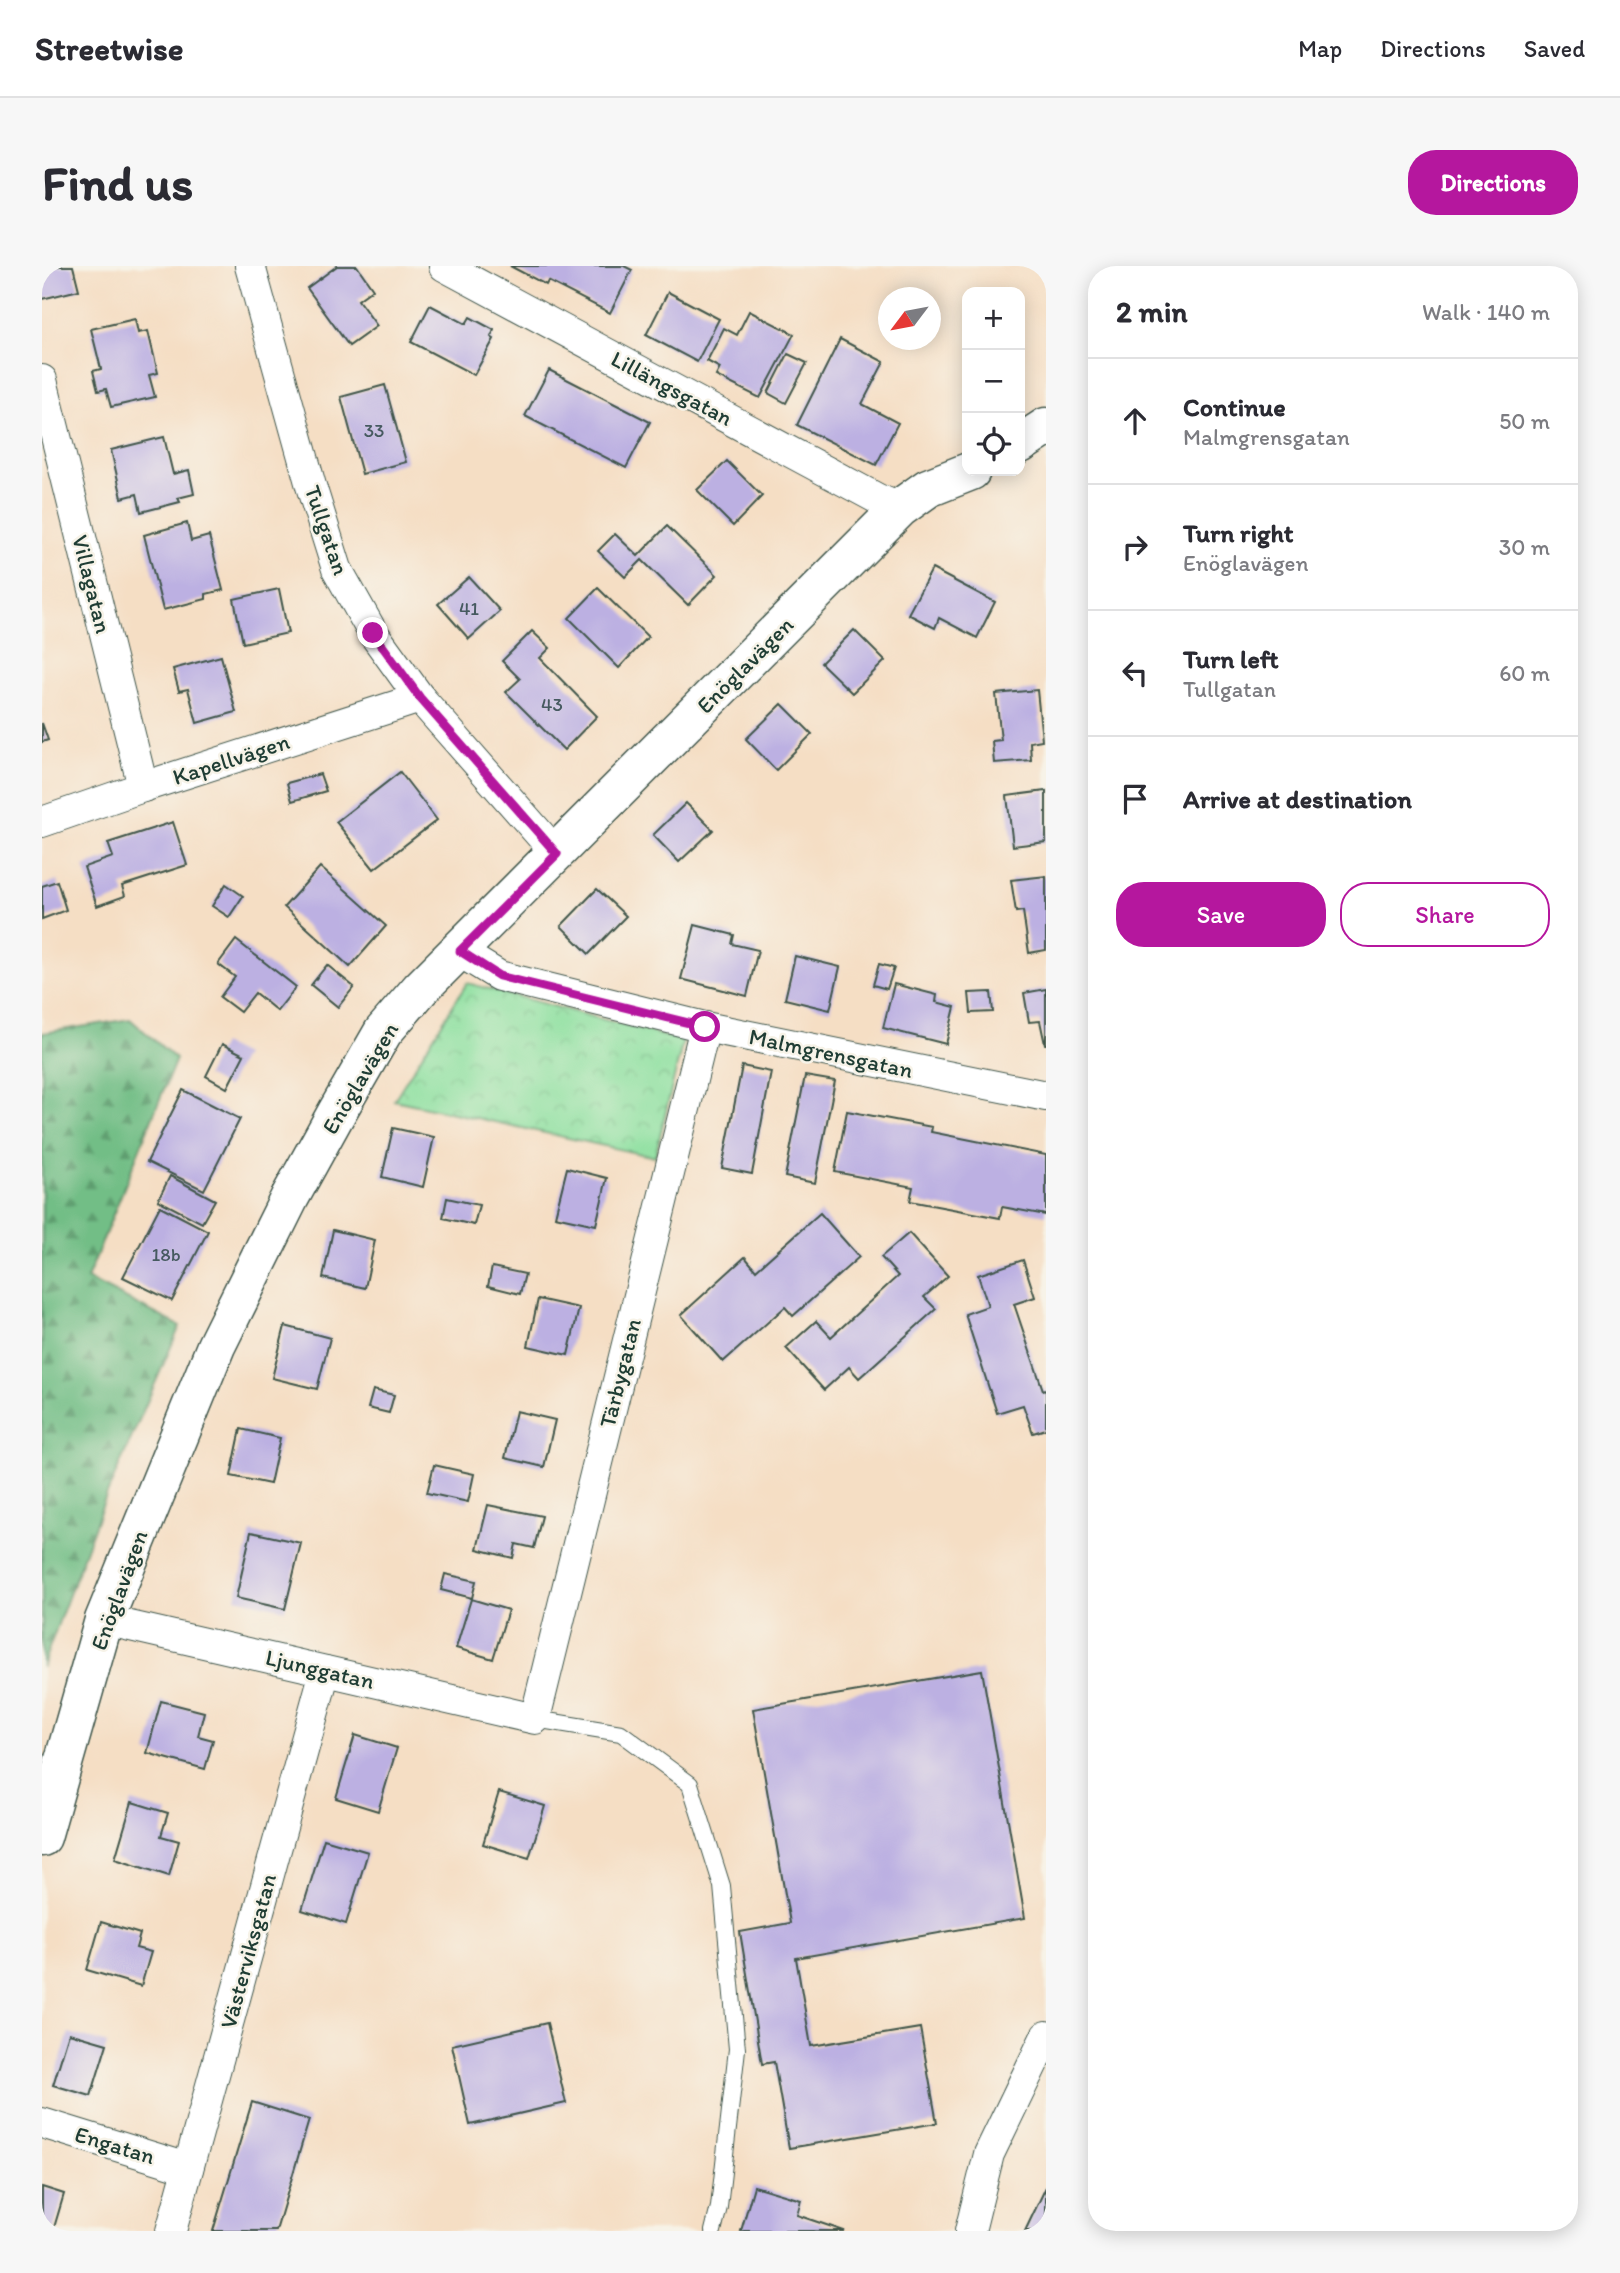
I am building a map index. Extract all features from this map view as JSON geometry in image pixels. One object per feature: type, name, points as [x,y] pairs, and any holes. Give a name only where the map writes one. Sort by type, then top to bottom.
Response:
[{"type":"street","name":"Tullgatan","points":[[250,266],[337,569],[373,633],[420,698],[557,854]]},
{"type":"street","name":"Lillängsgatan","points":[[444,266],[878,499],[900,508]]},
{"type":"street","name":"Villagatan","points":[[42,380],[143,787]]},
{"type":"street","points":[[1025,440],[1046,427]]},
{"type":"street","name":"Enöglavägen","points":[[42,1837],[104,1620],[216,1346],[290,1196],[383,1032],[420,989],[900,508],[928,488],[962,475]]},
{"type":"street","name":"Kapellvägen","points":[[42,822],[420,698]]},
{"type":"street","name":"Malmgrensgatan","points":[[460,951],[499,976],[705,1027],[1046,1096]]},
{"type":"street","name":"Tärbygatan","points":[[535,1719],[705,1027]]},
{"type":"street","name":"Ljunggatan","points":[[104,1620],[535,1719]]},
{"type":"street","name":"Västerviksgatan","points":[[171,2231],[325,1671]]},
{"type":"street","points":[[970,2231],[989,2154],[1046,2036]]},
{"type":"street","name":"Engatan","points":[[42,2123],[188,2168]]},
{"type":"lane","points":[[535,1719],[621,1733],[690,1784],[722,1886],[737,2049],[719,2207],[713,2231]]},
{"type":"green space","points":[[467,983],[683,1041],[655,1157],[394,1100]]},
{"type":"green space","points":[[130,1019],[176,1059],[87,1279],[180,1326],[104,1501],[42,1667],[42,1033]]},
{"type":"building","points":[[42,266],[73,266],[79,290],[42,299]]},
{"type":"building","points":[[337,266],[357,266],[373,289],[358,300],[377,326],[349,346],[307,288]]},
{"type":"building","points":[[510,266],[624,266],[632,270],[610,313],[548,281],[546,285]]},
{"type":"building","points":[[668,292],[719,319],[697,362],[646,335]]},
{"type":"building","points":[[430,305],[466,324],[470,317],[494,330],[491,337],[494,339],[474,375],[411,342]]},
{"type":"building","points":[[749,311],[794,334],[760,398],[716,376],[720,368],[707,361],[724,328],[737,335]]},
{"type":"building","points":[[135,319],[138,333],[148,331],[158,373],[149,375],[155,397],[111,407],[106,389],[98,391],[93,371],[101,369],[91,329]]},
{"type":"building","points":[[840,339],[884,362],[862,404],[898,423],[876,465],[797,425]]},
{"type":"building","points":[[788,354],[807,363],[786,403],[768,393]]},
{"type":"building","points":[[549,370],[650,422],[626,468],[525,416]]},
{"type":"building","points":[[385,385],[406,462],[362,474],[341,397]]},
{"type":"building","points":[[164,437],[173,474],[189,470],[194,494],[178,498],[180,502],[141,512],[137,494],[122,498],[111,450]]},
{"type":"building","points":[[727,461],[762,496],[733,526],[697,490]]},
{"type":"building","points":[[187,523],[191,541],[209,536],[223,590],[206,594],[206,599],[163,610],[144,535]]},
{"type":"building","points":[[667,526],[717,575],[688,605],[642,560],[625,577],[598,551],[615,534],[638,556]]},
{"type":"building","points":[[932,569],[995,602],[977,638],[939,618],[935,628],[908,614]]},
{"type":"building","points":[[469,577],[500,611],[469,639],[438,604]]},
{"type":"building","points":[[598,588],[648,637],[619,668],[569,618]]},
{"type":"building","points":[[279,589],[288,633],[243,643],[234,599]]},
{"type":"building","points":[[854,630],[885,661],[852,693],[821,663]]},
{"type":"building","points":[[532,631],[550,648],[540,658],[597,716],[564,750],[506,692],[520,679],[502,661]]},
{"type":"building","points":[[221,656],[236,712],[197,723],[188,689],[179,691],[173,669]]},
{"type":"building","points":[[1037,690],[1042,740],[1030,742],[1031,760],[994,763],[992,741],[1001,740],[996,694]]},
{"type":"building","points":[[782,704],[812,734],[776,770],[746,739]]},
{"type":"building","points":[[42,723],[48,740],[42,742]]},
{"type":"building","points":[[400,772],[437,820],[374,869],[336,822]]},
{"type":"building","points":[[320,774],[326,791],[292,801],[287,783]]},
{"type":"building","points":[[1046,791],[1046,842],[1013,846],[1007,796]]},
{"type":"building","points":[[686,803],[713,830],[679,862],[653,835]]},
{"type":"building","points":[[173,822],[187,865],[122,886],[125,896],[97,906],[84,867],[113,857],[108,843]]},
{"type":"building","points":[[320,867],[386,926],[350,967],[284,907]]},
{"type":"building","points":[[1046,876],[1046,950],[1029,953],[1023,911],[1016,912],[1011,880]]},
{"type":"building","points":[[57,881],[66,910],[42,919],[42,886]]},
{"type":"building","points":[[226,884],[243,896],[229,917],[212,906]]},
{"type":"building","points":[[597,889],[626,916],[589,954],[561,926]]},
{"type":"building","points":[[695,925],[734,935],[732,944],[758,950],[747,996],[681,979]]},
{"type":"building","points":[[236,940],[296,987],[277,1011],[255,993],[240,1012],[220,997],[235,977],[218,964]]},
{"type":"building","points":[[795,956],[840,967],[830,1010],[785,999]]},
{"type":"building","points":[[879,964],[894,968],[887,989],[873,985]]},
{"type":"building","points":[[327,965],[354,987],[338,1007],[311,985]]},
{"type":"building","points":[[894,984],[937,995],[936,1002],[955,1007],[946,1044],[883,1028]]},
{"type":"building","points":[[1046,989],[1045,1044],[1040,1021],[1029,1022],[1024,993]]},
{"type":"building","points":[[991,992],[993,1012],[971,1013],[969,993]]},
{"type":"building","points":[[222,1044],[244,1055],[227,1088],[206,1076]]},
{"type":"building","points":[[742,1066],[771,1072],[752,1174],[722,1168]]},
{"type":"building","points":[[805,1076],[835,1081],[815,1183],[785,1177]]},
{"type":"building","points":[[183,1090],[240,1119],[204,1190],[147,1162]]},
{"type":"building","points":[[847,1111],[932,1127],[931,1132],[1046,1155],[1046,1215],[1002,1207],[1000,1218],[910,1201],[913,1187],[835,1172]]},
{"type":"building","points":[[393,1128],[434,1137],[423,1187],[382,1177]]},
{"type":"building","points":[[567,1168],[607,1178],[596,1225],[555,1216]]},
{"type":"building","points":[[170,1176],[215,1200],[202,1223],[158,1200]]},
{"type":"building","points":[[447,1198],[479,1205],[474,1225],[443,1218]]},
{"type":"building","points":[[160,1206],[208,1231],[172,1301],[123,1277]]},
{"type":"building","points":[[820,1213],[859,1257],[793,1316],[785,1307],[723,1362],[681,1315],[745,1257],[756,1270]]},
{"type":"building","points":[[333,1230],[375,1240],[365,1288],[323,1278]]},
{"type":"building","points":[[909,1233],[948,1276],[924,1297],[936,1309],[859,1378],[849,1367],[824,1390],[786,1348],[816,1321],[831,1337],[898,1276],[881,1257]]},
{"type":"building","points":[[1023,1260],[1035,1297],[1014,1304],[1043,1390],[1046,1389],[1046,1429],[1033,1433],[1023,1405],[997,1413],[965,1314],[988,1306],[978,1275]]},
{"type":"building","points":[[492,1267],[525,1274],[520,1294],[488,1286]]},
{"type":"building","points":[[538,1299],[579,1308],[568,1355],[528,1346]]},
{"type":"building","points":[[285,1326],[330,1338],[317,1389],[272,1378]]},
{"type":"building","points":[[373,1390],[394,1395],[389,1413],[368,1408]]},
{"type":"building","points":[[516,1411],[555,1420],[544,1467],[505,1458]]},
{"type":"building","points":[[241,1429],[280,1438],[270,1484],[231,1476]]},
{"type":"building","points":[[434,1465],[474,1474],[468,1502],[427,1493]]},
{"type":"building","points":[[488,1505],[542,1516],[534,1548],[516,1544],[513,1558],[477,1549]]},
{"type":"building","points":[[251,1532],[301,1543],[285,1609],[236,1598]]},
{"type":"building","points":[[445,1574],[476,1581],[472,1598],[441,1590]]},
{"type":"building","points":[[471,1599],[508,1610],[493,1659],[456,1648]]},
{"type":"building","points":[[982,1670],[1025,1918],[796,1958],[811,2046],[920,2028],[937,2123],[789,2148],[774,2062],[762,2064],[740,1932],[790,1923],[753,1709]]},
{"type":"building","points":[[161,1701],[204,1712],[198,1736],[213,1740],[205,1769],[147,1753]]},
{"type":"building","points":[[355,1735],[397,1748],[378,1811],[336,1798]]},
{"type":"building","points":[[499,1792],[545,1806],[529,1858],[483,1844]]},
{"type":"building","points":[[132,1802],[168,1813],[161,1836],[179,1841],[169,1876],[115,1859]]},
{"type":"building","points":[[324,1839],[368,1852],[346,1924],[302,1910]]},
{"type":"building","points":[[101,1922],[140,1934],[136,1948],[151,1952],[141,1986],[87,1970]]},
{"type":"building","points":[[547,2023],[566,2103],[470,2125],[452,2045]]},
{"type":"building","points":[[69,2033],[107,2044],[91,2096],[53,2085]]},
{"type":"building","points":[[252,2102],[309,2120],[276,2231],[213,2231]]},
{"type":"building","points":[[754,2186],[801,2200],[797,2215],[844,2231],[741,2231]]},
{"type":"building","points":[[42,2187],[64,2194],[53,2231],[42,2231]]},
{"type":"building","points":[[1046,2187],[1046,2231],[1025,2231]]},
{"type":"route","points":[[373,633],[420,698],[557,854],[460,951],[499,976],[705,1027]]}]
